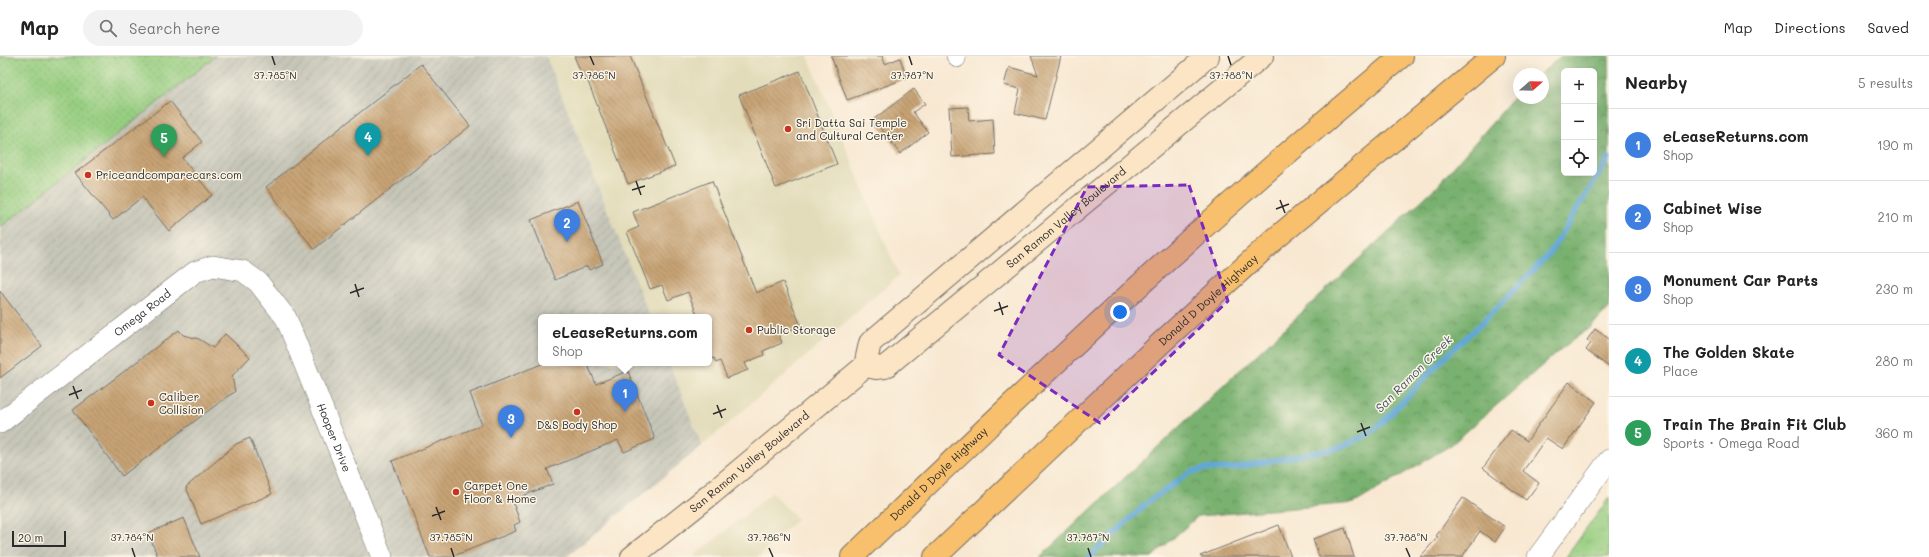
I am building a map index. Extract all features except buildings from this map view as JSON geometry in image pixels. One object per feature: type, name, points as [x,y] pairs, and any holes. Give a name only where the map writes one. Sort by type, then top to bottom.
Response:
[{"type":"highway","name":"Donald D Doyle Highway","points":[[852,557],[1004,410],[1123,299],[1240,194],[1402,56]]},
{"type":"highway","name":"Donald D Doyle Highway","points":[[936,557],[1162,342],[1275,239],[1494,56]]},
{"type":"main road","points":[[865,366],[870,343],[1208,56]]},
{"type":"main road","name":"San Ramon Valley Boulevard","points":[[632,557],[710,495],[865,366],[876,368],[884,367],[1262,56]]},
{"type":"street","name":"Omega Road","points":[[0,423],[195,272],[213,266],[243,271],[258,282],[286,318]]},
{"type":"street","name":"Hooper Drive","points":[[286,318],[382,557]]},
{"type":"street","points":[[1538,557],[1609,460]]},
{"type":"highlighted area","points":[[1189,185],[1228,301],[1100,423],[999,355],[1087,187]]},
{"type":"shaded area","points":[[216,56],[546,56],[649,314],[538,314],[538,366],[670,366],[702,446],[566,557],[0,557],[0,228]]},
{"type":"shaded area","points":[[546,56],[808,56],[899,276],[702,446],[670,366],[712,366],[712,314],[649,314]]},
{"type":"shaded area","points":[[772,493],[797,519],[758,557],[693,557]]},
{"type":"green space","points":[[0,56],[216,56],[0,228]]},
{"type":"green space","points":[[1561,56],[1609,56],[1609,307],[1592,326],[1561,349],[1451,445],[1355,503],[1198,516],[1152,557],[1040,557],[1437,186],[1513,99],[1513,104],[1549,104],[1549,68],[1547,68]]},
{"type":"green space","points":[[1609,498],[1609,557],[1566,557]]},
{"type":"waterway","name":"San Ramon Creek","points":[[1089,557],[1148,502],[1191,472],[1205,469],[1234,468],[1338,448],[1369,434],[1384,421],[1446,356],[1483,322],[1549,254],[1609,158]]},
{"type":"place","name":"Sri Datta Sai Temple and Cultural Center","points":[[788,129]]},
{"type":"place","name":"The Golden Skate","points":[[368,156]]},
{"type":"place","name":"Train The Brain Fit Club","points":[[164,157]]},
{"type":"place","name":"Priceandcomparecars.com","points":[[88,175]]},
{"type":"place","name":"Cabinet Wise","points":[[567,242]]},
{"type":"place","name":"Public Storage","points":[[749,330]]},
{"type":"place","name":"Caliber Collision","points":[[151,403]]},
{"type":"place","name":"D&S Body Shop","points":[[577,412]]},
{"type":"place","name":"eLeaseReturns.com","points":[[625,412]]},
{"type":"place","name":"Monument Car Parts","points":[[511,438]]},
{"type":"place","name":"Carpet One Floor & Home","points":[[456,492]]}]
